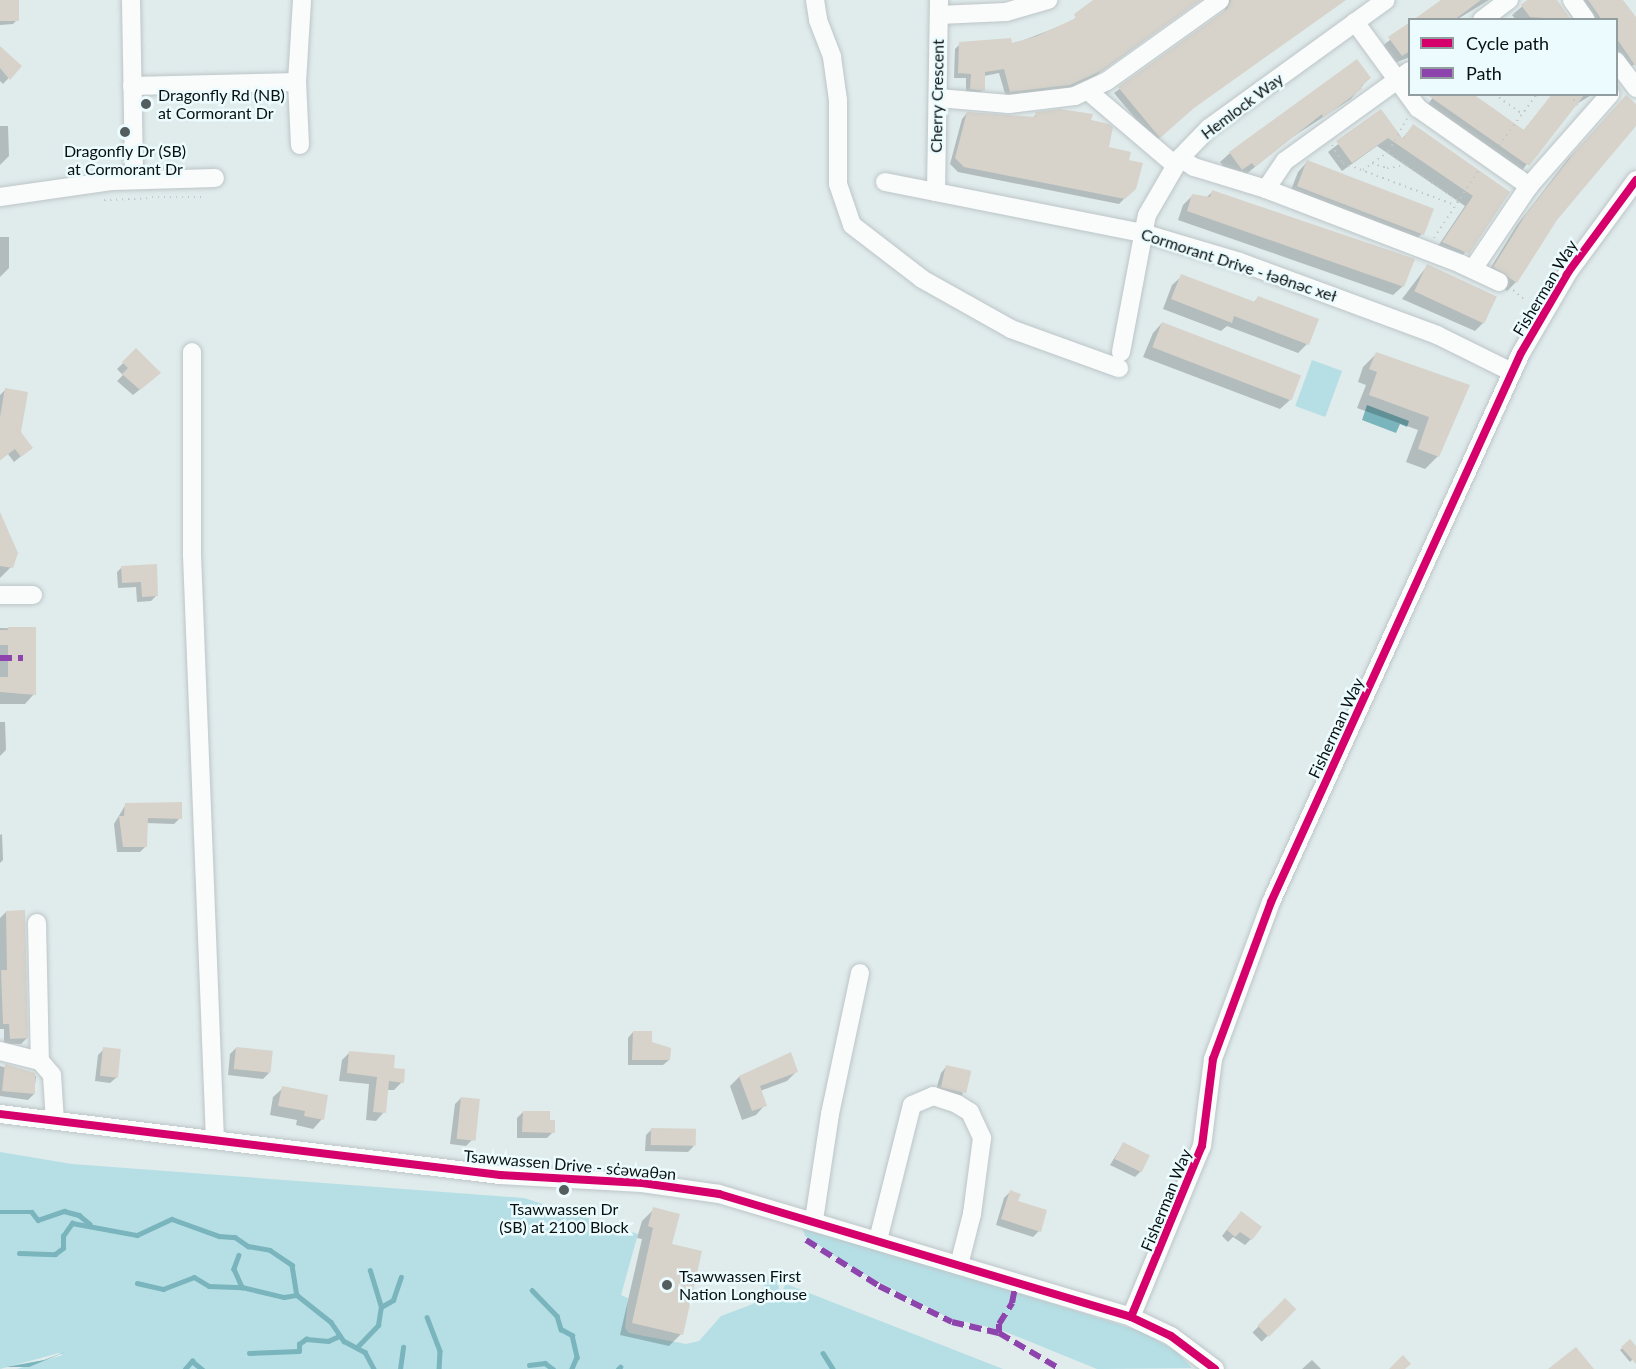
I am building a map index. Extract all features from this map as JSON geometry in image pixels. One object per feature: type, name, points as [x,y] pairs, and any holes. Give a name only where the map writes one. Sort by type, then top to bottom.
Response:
[{"type":"street","points":[[131,0],[134,179]]},
{"type":"street","points":[[300,145],[297,82],[302,0]]},
{"type":"street","name":"Hemlock Way","points":[[815,0],[818,20],[832,57],[838,99],[838,184],[852,225],[922,279],[1011,329],[1120,360],[1143,233],[1156,194],[1177,161],[1209,128],[1386,0]]},
{"type":"street","points":[[938,98],[1028,104],[1088,91],[1220,0]]},
{"type":"street","points":[[1485,18],[1509,0]]},
{"type":"street","points":[[1572,0],[1585,18]]},
{"type":"street","points":[[939,8],[1006,12],[1042,1]]},
{"type":"street","name":"Cherry Crescent","points":[[936,192],[939,8]]},
{"type":"street","points":[[1266,189],[1285,161],[1403,76],[1355,22]]},
{"type":"street","points":[[1618,64],[1627,84]]},
{"type":"street","points":[[132,86],[297,82]]},
{"type":"street","points":[[1088,91],[1177,161],[1266,189],[1473,269],[1499,282]]},
{"type":"street","points":[[1413,96],[1420,110],[1529,186]]},
{"type":"street","points":[[1473,269],[1529,186],[1608,96]]},
{"type":"street","points":[[0,196],[134,179],[215,178]]},
{"type":"street","name":"Fisherman Way","points":[[1131,1317],[1198,1157],[1213,1059],[1272,902],[1512,372],[1569,271],[1636,180]]},
{"type":"street","name":"Cormorant Drive - łəθnəc xeł","points":[[885,182],[1143,233],[1338,296],[1437,335],[1512,372]]},
{"type":"street","points":[[192,352],[192,555],[215,1140]]},
{"type":"street","points":[[0,595],[33,595]]},
{"type":"street","points":[[37,923],[40,1061]]},
{"type":"street","points":[[814,1220],[830,1114],[860,973]]},
{"type":"street","points":[[0,1051],[40,1061],[52,1075],[56,1091],[55,1121]]},
{"type":"street","points":[[878,1240],[912,1105],[921,1098],[933,1096],[957,1104],[970,1112],[982,1138],[972,1214],[959,1265]]},
{"type":"street","name":"Tsawwassen Drive - sc̓əwaθən","points":[[0,1114],[500,1175],[680,1187],[814,1220],[1131,1317],[1171,1336],[1215,1369]]},
{"type":"path","points":[[1496,96],[1523,114]]},
{"type":"path","points":[[1504,102],[1506,96]]},
{"type":"path","points":[[1494,152],[1536,96]]},
{"type":"path","points":[[1362,170],[1387,152],[1411,113]]},
{"type":"path","points":[[1324,133],[1341,161],[1455,205]]},
{"type":"path","points":[[1387,152],[1457,200]]},
{"type":"path","points":[[1372,163],[1387,168],[1406,165]]},
{"type":"path","points":[[1429,252],[1457,200],[1483,163]]},
{"type":"shaded area","points":[[1312,360],[1342,371],[1325,417],[1295,406]]},
{"type":"shaded area","points":[[1367,405],[1409,421],[1407,427],[1400,424],[1396,433],[1362,420]]},
{"type":"shaded area","points":[[0,1152],[72,1164],[524,1198],[638,1234],[621,1295],[628,1298],[625,1328],[629,1333],[686,1344],[699,1341],[721,1316],[753,1304],[772,1272],[777,1276],[780,1294],[786,1284],[1003,1369],[17,1369],[63,1355],[59,1353],[0,1369]]},
{"type":"shaded area","points":[[802,1226],[1140,1331],[1176,1351],[1192,1368],[1097,1369],[1001,1330],[949,1318],[854,1269],[805,1236]]},
{"type":"shaded area","points":[[68,1351],[29,1367],[6,1367],[44,1360]]},
{"type":"building","points":[[0,0],[19,0],[19,21],[0,21]]},
{"type":"building","points":[[1093,0],[1201,0],[1101,71],[1070,85],[1010,92],[1004,69],[985,72],[985,91],[970,89],[971,74],[958,73],[959,42],[1011,38],[1012,43],[1037,36],[1076,18],[1074,14]]},
{"type":"building","points":[[1231,0],[1346,0],[1194,108],[1160,138],[1118,87],[1227,9]]},
{"type":"building","points":[[1441,0],[1481,0],[1457,18],[1416,18]]},
{"type":"building","points":[[1527,0],[1557,0],[1570,18],[1530,17],[1521,5]]},
{"type":"building","points":[[1588,0],[1623,0],[1636,17],[1636,67],[1618,40],[1618,18],[1601,18]]},
{"type":"building","points":[[1408,23],[1408,52],[1402,56],[1388,37]]},
{"type":"building","points":[[0,46],[22,66],[10,80],[0,68]]},
{"type":"building","points":[[1357,59],[1371,78],[1361,86],[1362,89],[1323,118],[1322,114],[1255,167],[1252,163],[1242,170],[1229,152]]},
{"type":"building","points":[[1626,95],[1636,104],[1636,126],[1557,220],[1517,283],[1493,267],[1526,214],[1578,148]]},
{"type":"building","points":[[1429,96],[1476,96],[1524,130],[1550,96],[1583,96],[1529,166]]},
{"type":"building","points":[[1060,109],[1093,114],[1091,120],[1109,124],[1113,127],[1109,147],[1131,152],[1129,160],[1143,163],[1136,189],[1125,199],[964,167],[955,158],[967,112],[1035,117],[1036,112]]},
{"type":"building","points":[[1381,109],[1403,139],[1413,124],[1510,192],[1469,254],[1442,242],[1473,196],[1388,138],[1352,163],[1336,141]]},
{"type":"building","points":[[1307,160],[1434,209],[1424,235],[1297,186]]},
{"type":"building","points":[[1212,190],[1415,259],[1404,287],[1187,211],[1192,194],[1210,197]]},
{"type":"building","points":[[1427,264],[1497,297],[1484,324],[1414,291]]},
{"type":"building","points":[[1181,274],[1255,302],[1258,296],[1319,319],[1309,345],[1234,316],[1232,323],[1171,299]]},
{"type":"building","points":[[1162,322],[1301,375],[1291,401],[1152,347]]},
{"type":"building","points":[[136,348],[161,373],[140,390],[122,374],[128,368],[122,362]]},
{"type":"building","points":[[1376,352],[1470,385],[1439,457],[1418,449],[1429,417],[1369,395],[1377,372],[1369,369]]},
{"type":"building","points":[[5,388],[28,392],[21,432],[33,448],[21,457],[15,449],[0,460],[0,417]]},
{"type":"building","points":[[0,512],[18,553],[13,568],[0,566]]},
{"type":"building","points":[[157,564],[158,596],[142,597],[141,582],[122,583],[121,566]]},
{"type":"building","points":[[8,627],[36,627],[36,695],[0,692],[0,677],[8,677],[8,645],[0,645],[0,630],[8,630]]},
{"type":"building","points":[[182,802],[182,819],[148,818],[147,847],[123,847],[119,816],[124,816],[125,803]]},
{"type":"building","points":[[25,910],[28,1038],[10,1039],[9,1024],[3,1024],[1,970],[7,970],[6,911]]},
{"type":"building","points":[[633,1031],[652,1031],[652,1042],[671,1048],[670,1060],[632,1060]]},
{"type":"building","points":[[103,1047],[121,1049],[118,1078],[100,1076]]},
{"type":"building","points":[[236,1047],[273,1051],[270,1073],[234,1069]]},
{"type":"building","points":[[349,1051],[395,1055],[394,1068],[405,1069],[404,1083],[389,1081],[386,1113],[373,1112],[377,1077],[347,1073]]},
{"type":"building","points":[[791,1052],[798,1072],[760,1086],[767,1106],[752,1111],[739,1076]]},
{"type":"building","points":[[5,1064],[35,1073],[35,1094],[2,1091]]},
{"type":"building","points":[[946,1065],[971,1071],[966,1093],[941,1087]]},
{"type":"building","points":[[282,1086],[328,1095],[324,1120],[304,1116],[305,1111],[278,1106]]},
{"type":"building","points":[[461,1097],[480,1099],[476,1141],[457,1139]]},
{"type":"building","points":[[523,1111],[550,1111],[550,1120],[555,1120],[555,1133],[522,1132]]},
{"type":"building","points":[[651,1128],[696,1129],[696,1146],[651,1145]]},
{"type":"building","points":[[1123,1142],[1150,1155],[1142,1172],[1115,1159]]},
{"type":"building","points":[[1010,1190],[1021,1194],[1018,1201],[1047,1210],[1041,1232],[1001,1219]]},
{"type":"building","points":[[653,1207],[680,1214],[672,1244],[702,1251],[683,1335],[632,1323],[653,1228],[648,1226]]},
{"type":"building","points":[[1241,1211],[1262,1227],[1252,1240],[1240,1232],[1235,1237],[1227,1230]]},
{"type":"building","points":[[1285,1298],[1296,1309],[1269,1337],[1257,1326]]},
{"type":"building","points":[[1630,1339],[1636,1346],[1636,1364],[1621,1347]]},
{"type":"building","points":[[1576,1347],[1594,1369],[1548,1369]]},
{"type":"building","points":[[1403,1355],[1411,1364],[1405,1369],[1389,1369]]},
{"type":"waterway","points":[[0,1212],[32,1212],[38,1220],[64,1211],[79,1215],[90,1224]]},
{"type":"waterway","points":[[19,1253],[55,1254],[63,1248],[63,1236],[72,1223],[137,1235],[172,1219],[219,1236],[235,1237],[248,1246],[270,1250],[292,1265],[297,1295],[331,1322],[344,1341],[365,1352],[374,1369]]},
{"type":"waterway","points":[[239,1255],[234,1269],[242,1287]]},
{"type":"waterway","points":[[358,1346],[378,1325],[381,1307],[370,1271]]},
{"type":"waterway","points":[[137,1283],[163,1289],[194,1277],[209,1286],[242,1287],[284,1297],[297,1295]]},
{"type":"waterway","points":[[381,1307],[393,1300],[401,1277]]},
{"type":"waterway","points":[[532,1290],[557,1316],[561,1329],[572,1335],[577,1357],[572,1369]]},
{"type":"waterway","points":[[427,1317],[440,1351],[439,1369]]},
{"type":"waterway","points":[[249,1353],[299,1351],[299,1344],[306,1339],[328,1341],[339,1336]]},
{"type":"waterway","points":[[400,1369],[403,1347]]},
{"type":"waterway","points":[[823,1353],[833,1369]]},
{"type":"waterway","points":[[185,1369],[192,1361],[202,1369]]},
{"type":"waterway","points":[[529,1365],[545,1363],[553,1369]]},
{"type":"marked path","points":[[0,658],[23,658]]},
{"type":"marked path","points":[[806,1240],[879,1286],[952,1322],[999,1333],[1060,1369]]},
{"type":"marked path","points":[[999,1333],[999,1324],[1012,1303],[1016,1283]]},
{"type":"cycle path","points":[[1131,1317],[1202,1146],[1213,1059],[1271,902],[1521,353],[1569,271],[1636,180]]},
{"type":"cycle path","points":[[0,1114],[500,1175],[642,1183],[719,1194],[1131,1317],[1171,1336],[1215,1369]]},
{"type":"place","name":"Dragonfly Rd (NB) at Cormorant Dr","points":[[146,104]]},
{"type":"place","name":"Dragonfly Dr (SB) at Cormorant Dr","points":[[125,132]]},
{"type":"place","name":"Tsawwassen Dr (SB) at 2100 Block","points":[[564,1190]]},
{"type":"place","name":"Tsawwassen First Nation Longhouse","points":[[667,1285]]}]
